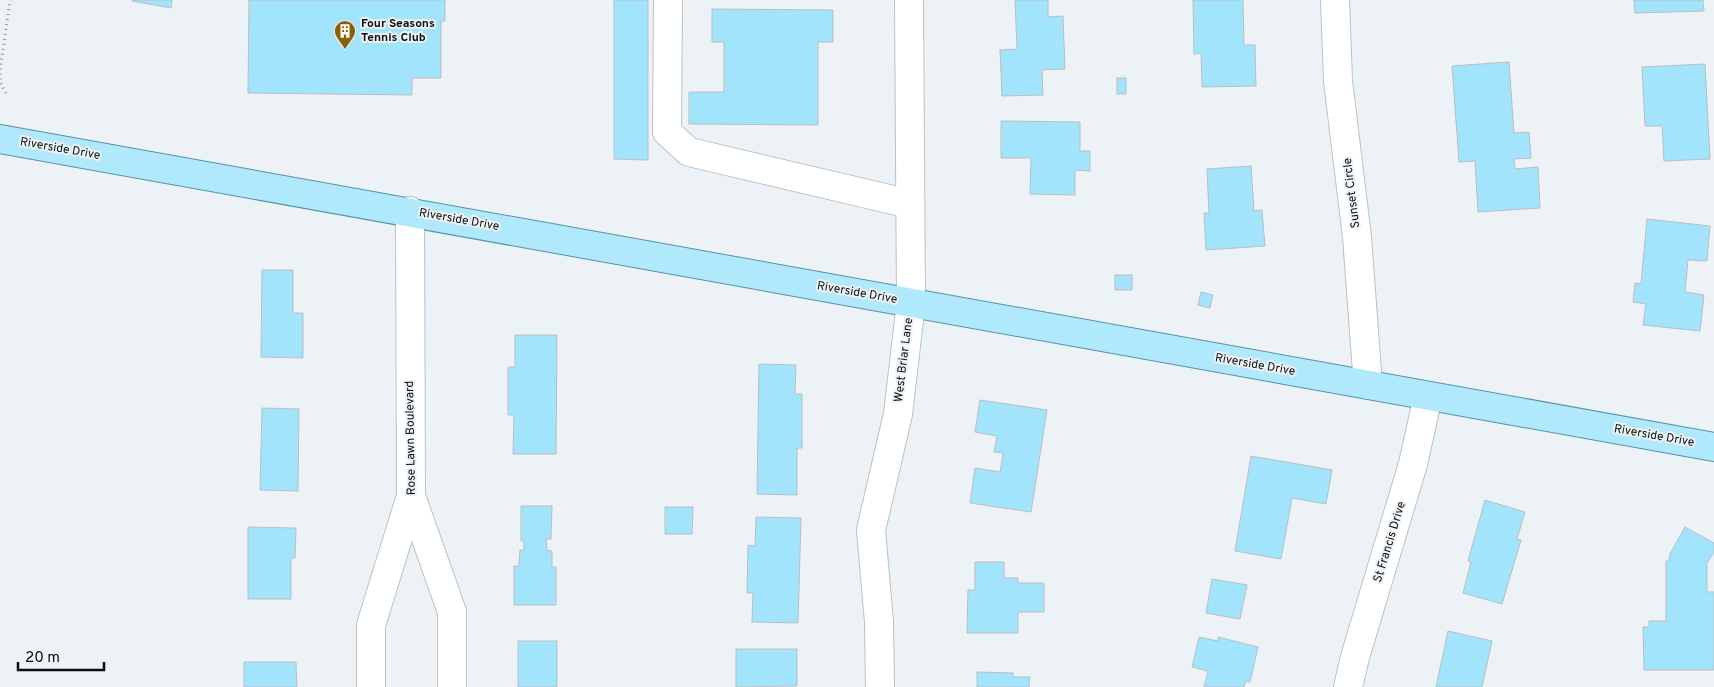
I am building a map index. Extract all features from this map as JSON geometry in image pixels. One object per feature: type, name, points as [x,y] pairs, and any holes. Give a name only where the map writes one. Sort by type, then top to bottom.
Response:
[{"type":"main road","name":"Riverside Drive","points":[[0,139],[410,211],[1714,447]]},
{"type":"street","points":[[668,0],[668,132],[689,152],[910,204]]},
{"type":"street","name":"West Briar Lane","points":[[880,687],[879,622],[871,530],[898,414],[911,303],[909,0]]},
{"type":"street","name":"Sunset Circle","points":[[1335,0],[1338,81],[1357,237],[1368,385]]},
{"type":"street","name":"Rose Lawn Boulevard","points":[[410,211],[411,496],[452,612],[452,687]]},
{"type":"street","name":"St Francis Drive","points":[[1348,687],[1355,657],[1413,464],[1428,396]]},
{"type":"street","points":[[371,687],[371,625],[411,496]]},
{"type":"path","points":[[6,92],[0,82],[0,71],[10,0]]},
{"type":"building","points":[[132,0],[172,0],[171,8]]},
{"type":"building","name":"Four Seasons Tennis Club","points":[[249,0],[445,0],[445,21],[441,21],[441,78],[412,78],[412,95],[248,93]]},
{"type":"building","points":[[614,0],[648,0],[648,160],[614,159]]},
{"type":"building","points":[[1015,0],[1048,0],[1048,17],[1063,16],[1065,69],[1042,70],[1043,95],[1002,96],[1000,50],[1017,49]]},
{"type":"building","points":[[1193,0],[1243,0],[1244,45],[1255,45],[1256,86],[1202,87],[1201,53],[1194,54]]},
{"type":"building","points":[[1634,0],[1703,0],[1704,11],[1635,13]]},
{"type":"building","points":[[712,9],[833,10],[833,42],[818,42],[818,125],[689,124],[689,92],[724,92],[724,42],[712,42]]},
{"type":"building","points":[[1509,62],[1514,133],[1529,132],[1531,158],[1514,159],[1515,169],[1538,167],[1540,208],[1478,212],[1475,161],[1459,162],[1452,66]]},
{"type":"building","points":[[1705,64],[1710,159],[1664,161],[1662,126],[1645,126],[1642,67]]},
{"type":"building","points":[[1117,78],[1126,78],[1126,94],[1117,94]]},
{"type":"building","points":[[1001,121],[1080,122],[1080,151],[1090,151],[1090,171],[1075,170],[1075,195],[1030,194],[1031,158],[1001,158]]},
{"type":"building","points":[[1251,166],[1254,211],[1262,210],[1265,246],[1206,250],[1204,213],[1209,213],[1207,169]]},
{"type":"building","points":[[1647,219],[1710,226],[1707,261],[1688,260],[1685,292],[1704,295],[1700,331],[1643,325],[1646,304],[1633,302],[1635,283],[1641,284]]},
{"type":"building","points":[[262,270],[293,270],[293,313],[303,313],[303,358],[261,357]]},
{"type":"building","points":[[1115,275],[1132,275],[1132,290],[1115,290]]},
{"type":"building","points":[[1201,292],[1213,295],[1210,308],[1198,305]]},
{"type":"building","points":[[515,335],[557,335],[556,454],[513,454],[514,415],[508,415],[508,367],[515,367]]},
{"type":"building","points":[[759,364],[796,365],[795,394],[802,394],[802,448],[797,448],[797,495],[757,494]]},
{"type":"building","points":[[980,400],[1047,410],[1031,512],[970,503],[975,468],[1000,472],[1003,453],[994,452],[997,436],[975,432]]},
{"type":"building","points":[[262,408],[299,409],[298,491],[260,490]]},
{"type":"building","points":[[1251,456],[1332,470],[1326,504],[1292,498],[1281,559],[1235,551]]},
{"type":"building","points":[[1485,500],[1525,512],[1517,539],[1521,540],[1502,604],[1463,593],[1471,562],[1468,561]]},
{"type":"building","points":[[521,506],[552,506],[551,539],[546,539],[547,550],[552,551],[552,567],[556,567],[556,605],[514,605],[514,566],[519,566],[520,550],[524,550],[524,541],[521,541]]},
{"type":"building","points":[[665,507],[693,507],[692,534],[665,534]]},
{"type":"building","points":[[756,517],[801,518],[798,623],[752,622],[753,593],[747,593],[748,545],[755,546]]},
{"type":"building","points":[[248,527],[296,528],[295,558],[291,558],[291,599],[248,599]]},
{"type":"building","points":[[1685,527],[1714,543],[1714,552],[1707,563],[1707,592],[1714,592],[1714,670],[1644,670],[1643,627],[1649,627],[1649,621],[1666,621],[1666,561],[1669,561],[1670,554]]},
{"type":"building","points":[[975,562],[1004,562],[1004,578],[1018,578],[1018,583],[1044,583],[1044,612],[1018,612],[1018,633],[967,633],[968,590],[975,590]]},
{"type":"building","points":[[1212,579],[1247,585],[1240,619],[1206,613]]},
{"type":"building","points":[[1448,631],[1492,641],[1482,687],[1436,687]]},
{"type":"building","points":[[1199,637],[1218,641],[1218,637],[1258,647],[1250,682],[1246,681],[1244,687],[1204,687],[1208,671],[1192,667]]},
{"type":"building","points":[[518,641],[557,641],[557,687],[518,687]]},
{"type":"building","points":[[736,649],[797,649],[797,686],[736,687]]},
{"type":"building","points":[[244,662],[296,662],[297,687],[244,687]]},
{"type":"building","points":[[977,672],[1013,673],[1013,677],[1030,677],[1029,687],[977,687]]},
{"type":"place","name":"Four Seasons Tennis Club","points":[[345,50]]}]
